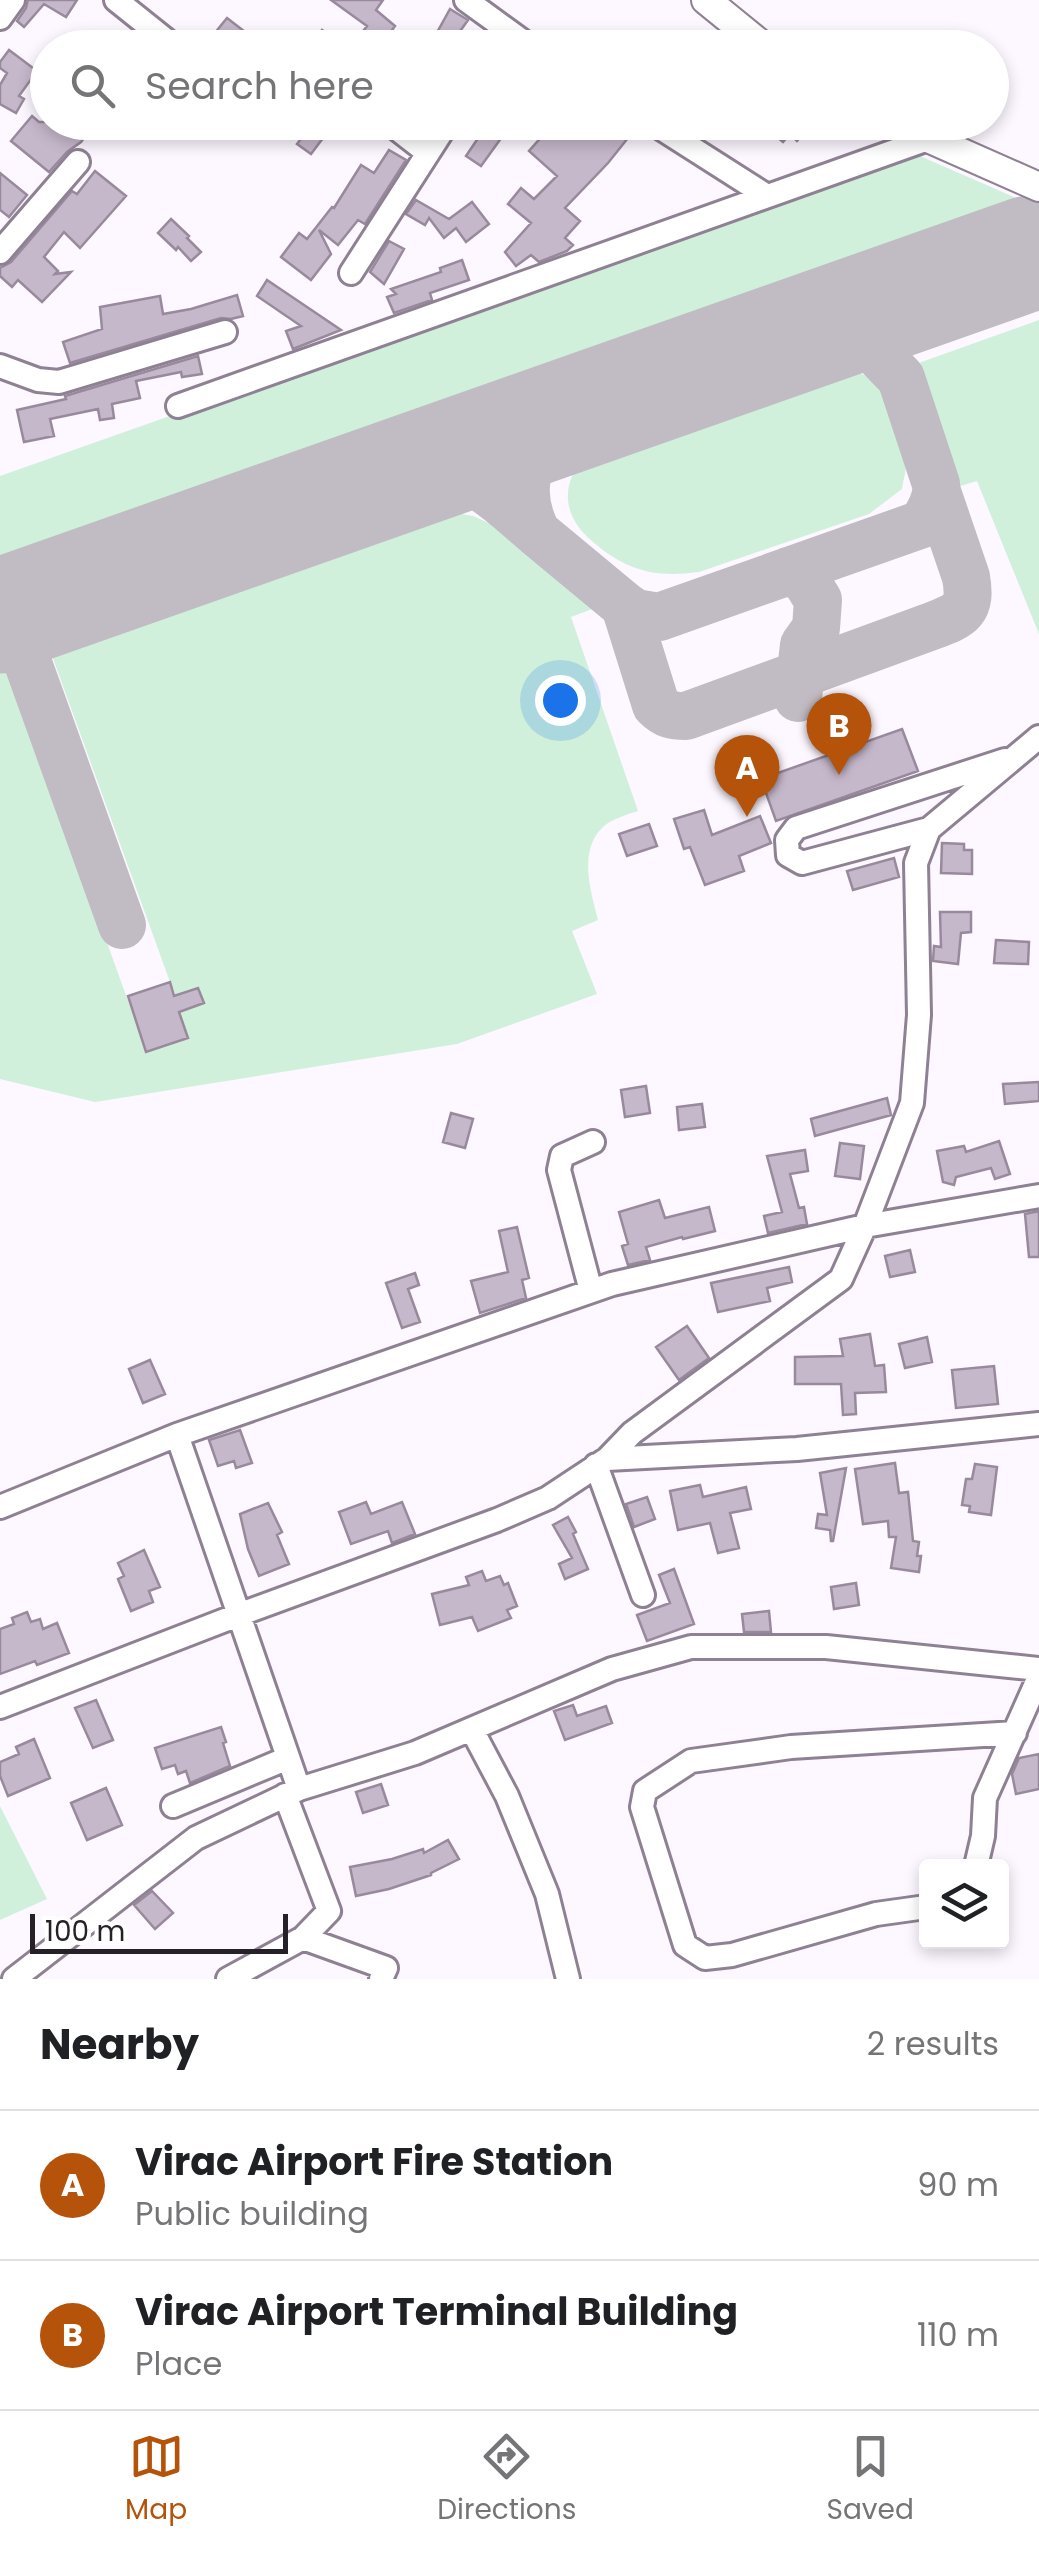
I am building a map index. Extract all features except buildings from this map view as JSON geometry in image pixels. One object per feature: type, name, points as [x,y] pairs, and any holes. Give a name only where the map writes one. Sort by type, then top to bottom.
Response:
[{"type":"main road","points":[[706,0],[743,30]]},
{"type":"main road","points":[[933,140],[1039,187]]},
{"type":"street","points":[[0,18],[13,0]]},
{"type":"street","points":[[116,0],[154,30]]},
{"type":"street","points":[[466,0],[493,30]]},
{"type":"street","points":[[411,140],[428,153]]},
{"type":"street","points":[[351,273],[436,140]]},
{"type":"street","points":[[678,140],[767,196]]},
{"type":"street","points":[[178,406],[922,140]]},
{"type":"street","points":[[0,252],[78,162]]},
{"type":"street","points":[[0,366],[38,380],[59,382],[224,332]]},
{"type":"street","points":[[1018,756],[796,828],[787,840],[788,854],[802,863],[929,829],[1018,756],[1039,737]]},
{"type":"street","points":[[0,1707],[548,1498],[602,1462],[632,1433],[841,1279],[912,1104],[919,1015],[916,863],[929,829]]},
{"type":"street","points":[[592,1291],[558,1170],[562,1156],[593,1142]]},
{"type":"street","points":[[0,1507],[177,1435],[612,1284],[865,1226],[1039,1196]]},
{"type":"street","points":[[602,1462],[797,1449],[1039,1424]]},
{"type":"street","points":[[177,1435],[288,1758],[292,1792],[329,1911],[303,1938],[228,1979]]},
{"type":"street","points":[[602,1462],[643,1594]]},
{"type":"street","points":[[14,1979],[196,1838],[292,1792],[415,1753],[612,1670],[690,1647],[826,1647],[1039,1669]]},
{"type":"street","points":[[977,1859],[986,1798],[1039,1677]]},
{"type":"street","points":[[472,1730],[507,1796],[547,1894],[568,1979]]},
{"type":"street","points":[[919,1908],[876,1914],[732,1955],[705,1958],[685,1945],[642,1806],[645,1791],[691,1762],[791,1747],[1015,1733]]},
{"type":"street","points":[[174,1806],[288,1758]]},
{"type":"street","points":[[303,1938],[386,1968],[381,1979]]},
{"type":"green space","points":[[913,153],[1039,208],[1039,256],[1026,222],[1003,211],[891,250],[897,264],[0,575],[0,476]]},
{"type":"green space","points":[[1039,320],[1039,634],[977,481],[954,488],[916,364]]},
{"type":"green space","points":[[819,368],[850,370],[870,379],[887,400],[898,426],[906,465],[902,489],[869,514],[699,572],[669,574],[642,570],[618,560],[593,542],[573,518],[568,494],[570,481],[584,457],[602,442]]},
{"type":"green space","points":[[438,510],[473,516],[493,525],[595,608],[571,617],[638,811],[606,825],[590,849],[588,872],[598,920],[572,931],[597,994],[457,1044],[95,1102],[0,1079],[0,654],[3,653],[146,1051],[187,1038],[46,639],[409,513]]},
{"type":"green space","points":[[0,1806],[47,1899],[0,1920]]},
{"type":"taxiway","points":[[555,420],[528,474],[526,502],[537,533],[635,613],[659,617],[922,524],[935,500],[936,484],[901,378],[844,319]]},
{"type":"taxiway","points":[[413,470],[433,470],[467,479],[537,533]]},
{"type":"taxiway","points":[[625,606],[656,705],[670,714],[686,716],[957,615],[966,605],[966,577],[937,492]]},
{"type":"taxiway","points":[[788,571],[805,579],[818,600],[816,628],[804,645],[798,698]]},
{"type":"taxiway","points":[[10,613],[122,925]]},
{"type":"runway","points":[[0,616],[1030,253]]},
{"type":"place","name":"Virac Airport Terminal Building","points":[[839,775]]},
{"type":"place","name":"Virac Airport Fire Station","points":[[747,817]]}]
